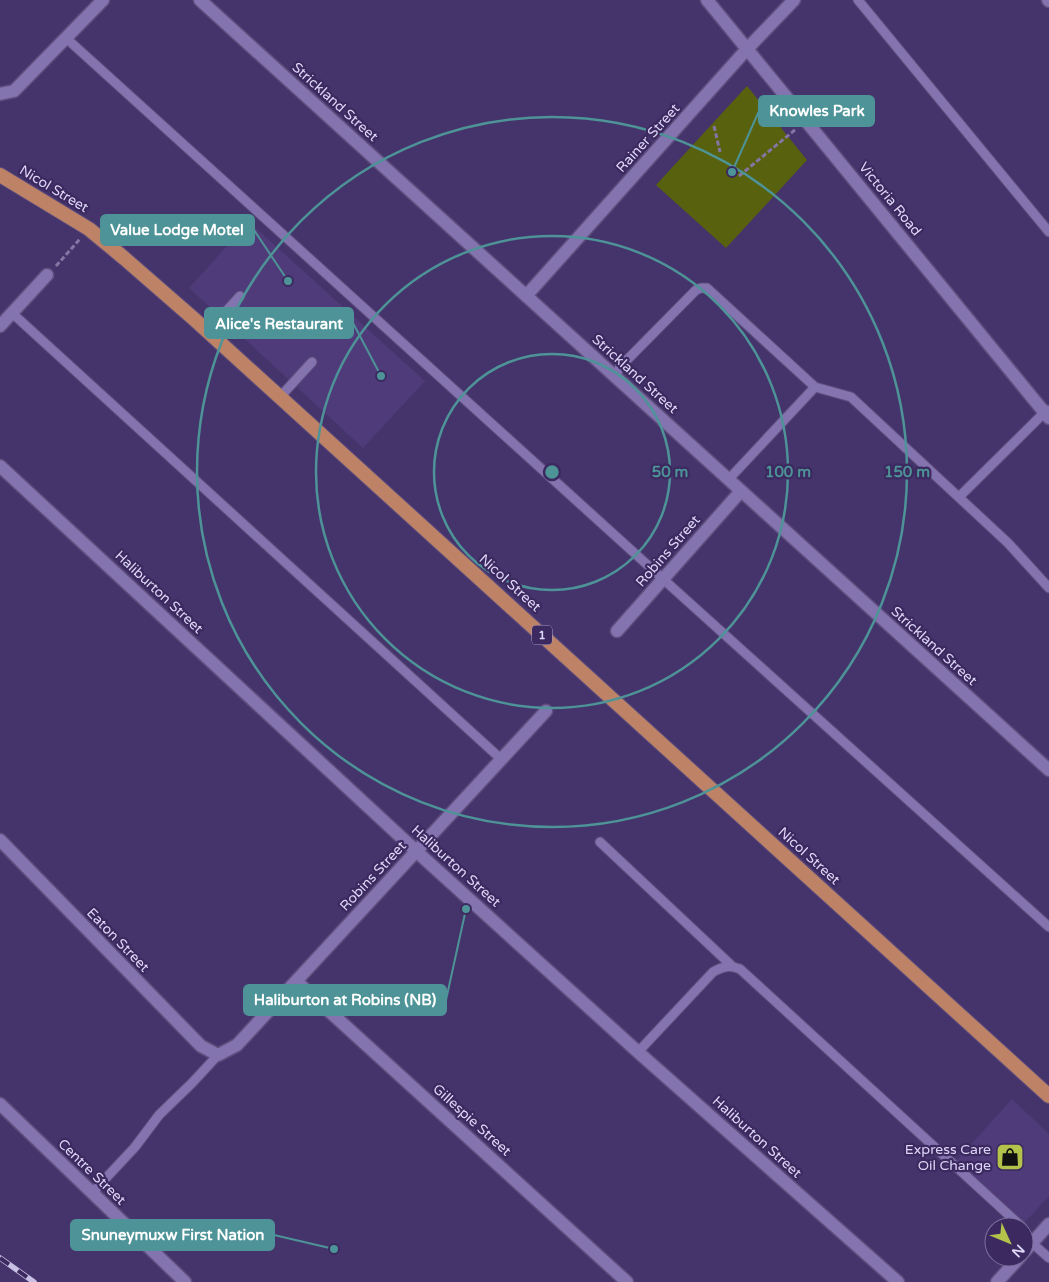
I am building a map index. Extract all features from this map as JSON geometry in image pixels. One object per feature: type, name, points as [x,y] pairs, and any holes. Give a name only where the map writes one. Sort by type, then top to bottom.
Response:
[{"type":"highway","name":"Nicol Street","points":[[0,175],[88,229],[208,331],[1049,1096]]},
{"type":"street","points":[[0,94],[14,92],[103,0]]},
{"type":"street","name":"Strickland Street","points":[[200,0],[1049,770]]},
{"type":"street","name":"Victoria Road","points":[[707,0],[1048,413]]},
{"type":"street","name":"Rainer Street","points":[[526,296],[747,49],[794,0]]},
{"type":"street","points":[[0,326],[47,275]]},
{"type":"street","name":"Haliburton Street","points":[[0,466],[416,851],[638,1052],[898,1282]]},
{"type":"street","name":"Robins Street","points":[[617,631],[741,491]]},
{"type":"street","name":"Robins Street","points":[[218,1055],[237,1045],[546,711]]},
{"type":"street","name":"Eaton Street","points":[[0,840],[201,1046],[218,1055]]},
{"type":"street","name":"Gillespie Street","points":[[296,981],[628,1282]]},
{"type":"street","name":"Centre Street","points":[[0,1104],[185,1282]]},
{"type":"street","points":[[1034,1242],[1049,1224]]},
{"type":"street","points":[[997,1282],[1011,1267]]},
{"type":"lane","points":[[858,0],[1049,232]]},
{"type":"lane","points":[[66,38],[1049,926]]},
{"type":"lane","points":[[614,376],[620,367],[696,290],[707,288],[815,387],[851,397],[1008,543],[1049,588]]},
{"type":"lane","points":[[208,331],[240,296]]},
{"type":"lane","points":[[12,313],[501,759]]},
{"type":"lane","points":[[280,397],[312,362]]},
{"type":"lane","points":[[728,480],[815,387]]},
{"type":"lane","points":[[959,497],[1048,413]]},
{"type":"lane","points":[[600,842],[732,966],[740,970],[1011,1217]]},
{"type":"lane","points":[[638,1052],[713,972],[723,967],[732,966]]},
{"type":"lane","points":[[92,1193],[135,1147],[159,1115],[218,1055]]},
{"type":"lane","points":[[1034,1247],[1049,1258]]},
{"type":"path","points":[[739,176],[806,121]]},
{"type":"path","points":[[714,126],[720,152]]},
{"type":"path","points":[[62,259],[74,245]]},
{"type":"shaded area","points":[[249,222],[425,381],[363,448],[189,288]]},
{"type":"shaded area","points":[[1012,1099],[1049,1134],[1049,1196],[1030,1217],[1018,1217],[957,1160]]},
{"type":"green space","points":[[747,86],[807,160],[726,248],[656,185]]},
{"type":"railway","points":[[0,1258],[34,1282]]},
{"type":"place","name":"Knowles Park","points":[[732,172]]},
{"type":"place","name":"Value Lodge Motel","points":[[288,281]]},
{"type":"place","name":"Alice's Restaurant","points":[[381,376]]},
{"type":"place","name":"Haliburton at Robins (NB)","points":[[466,909]]},
{"type":"place","name":"Express Care Oil Change","points":[[1010,1157]]},
{"type":"place","name":"Snuneymuxw First Nation","points":[[334,1249]]}]
